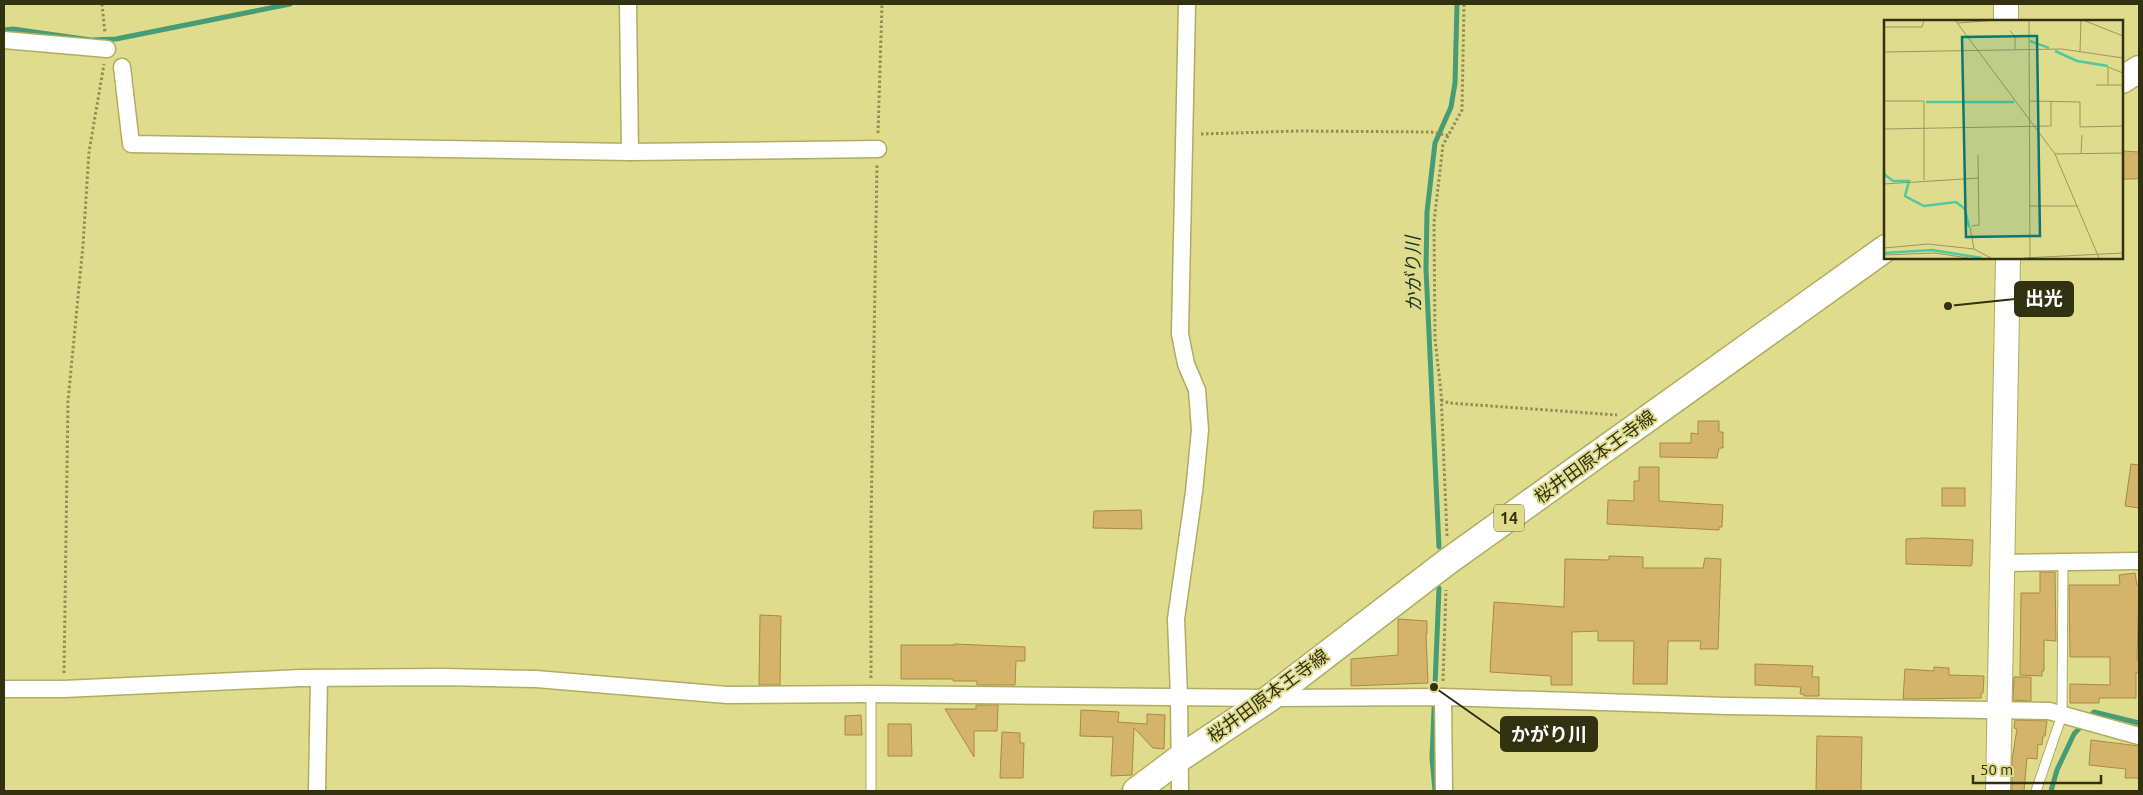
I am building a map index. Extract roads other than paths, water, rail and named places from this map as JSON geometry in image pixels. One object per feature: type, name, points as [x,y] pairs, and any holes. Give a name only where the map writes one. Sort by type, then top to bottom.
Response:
[{"type":"main road","points":[[2123,79],[2139,68]]},
{"type":"main road","name":"桜井田原本王寺線","points":[[1136,791],[1180,758],[1270,698],[1447,562],[1884,249]]},
{"type":"street","points":[[628,4],[630,152]]},
{"type":"street","points":[[1180,791],[1176,619],[1194,492],[1200,430],[1197,390],[1186,364],[1180,334],[1187,4]]},
{"type":"street","points":[[2006,4],[2006,20]]},
{"type":"street","points":[[4,40],[106,49]]},
{"type":"street","points":[[122,66],[131,144],[630,152],[878,149]]},
{"type":"street","points":[[1998,791],[2008,259]]},
{"type":"street","points":[[2003,563],[2139,561]]},
{"type":"street","points":[[4,689],[64,689],[319,678],[536,679],[727,695],[1443,697],[1747,706],[2048,711],[2139,736]]},
{"type":"street","points":[[317,791],[319,678]]},
{"type":"street","points":[[1443,697],[1444,791]]},
{"type":"lane","points":[[2036,791],[2062,715],[2063,562]]},
{"type":"lane","points":[[871,694],[871,791]]},
{"type":"waterway","points":[[4,30],[13,29],[91,40],[116,39],[290,4]]},
{"type":"waterway","name":"かがり川","points":[[1439,547],[1426,269],[1427,212],[1435,143],[1451,107],[1455,83],[1457,4]]},
{"type":"waterway","name":"かがり川","points":[[1435,791],[1432,758],[1439,588]]},
{"type":"waterway","points":[[2051,791],[2057,770],[2074,734],[2094,712],[2139,723]]},
{"type":"place","name":"出光","points":[[1948,306]]},
{"type":"place","name":"かがり川","points":[[1434,687]]}]
